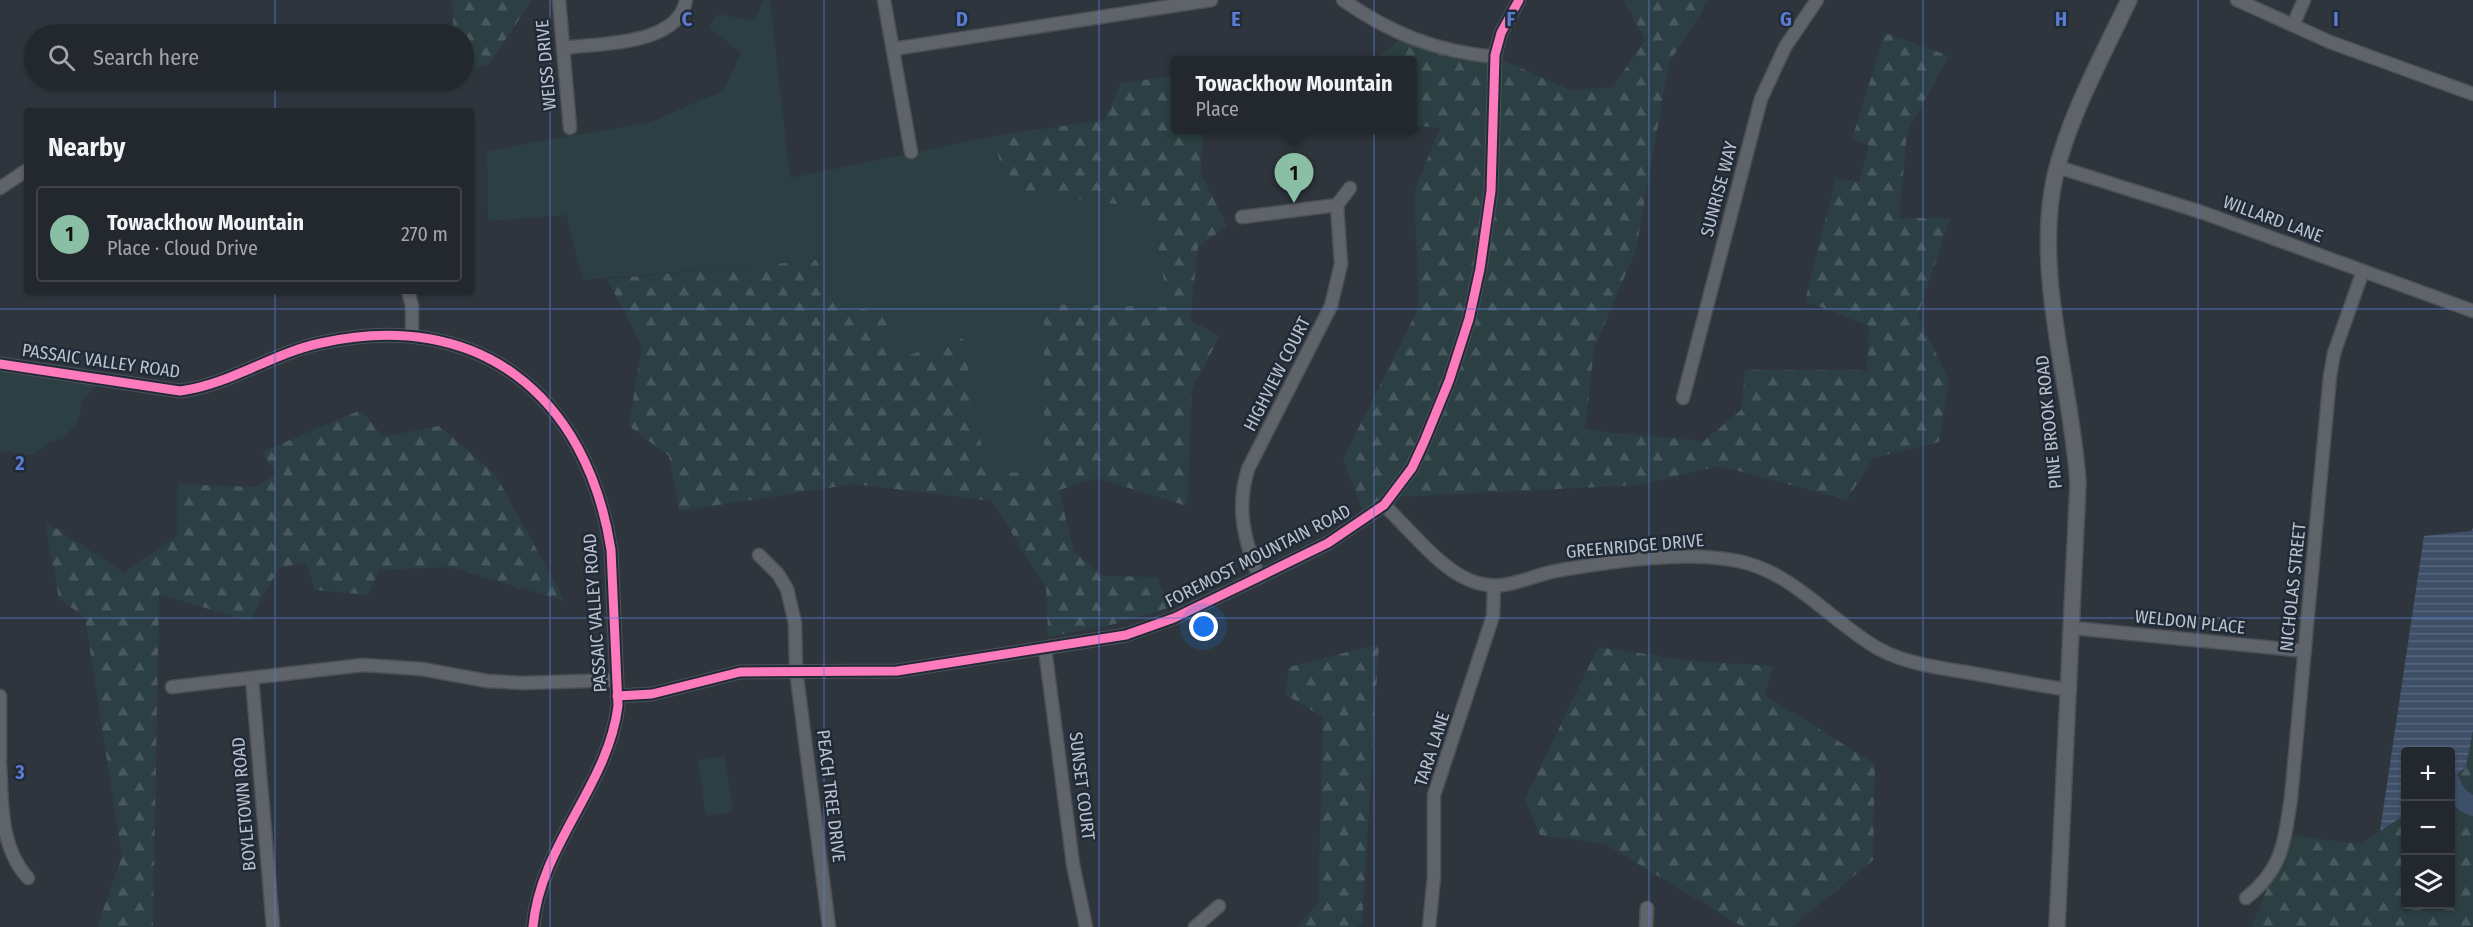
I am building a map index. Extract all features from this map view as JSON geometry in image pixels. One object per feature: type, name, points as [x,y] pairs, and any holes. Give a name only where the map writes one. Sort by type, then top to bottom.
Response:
[{"type":"street","name":"WEISS DRIVE","points":[[559,0],[570,128]]},
{"type":"street","points":[[563,48],[654,35],[677,19],[686,0]]},
{"type":"street","points":[[884,0],[911,152]]},
{"type":"street","points":[[893,49],[1211,0]]},
{"type":"street","points":[[1343,0],[1366,16],[1420,43],[1494,57]]},
{"type":"street","name":"FOREMOST MOUNTAIN ROAD","points":[[617,696],[651,694],[740,672],[897,671],[1100,640],[1154,627],[1328,543],[1384,505],[1400,486],[1424,442],[1449,381],[1469,319],[1480,269],[1491,191],[1494,57],[1501,33],[1519,0]]},
{"type":"street","name":"SUNRISE WAY","points":[[1683,398],[1761,99],[1785,46],[1817,0]]},
{"type":"street","name":"PINE BROOK ROAD","points":[[2057,927],[2073,628],[2078,483],[2076,447],[2048,247],[2051,196],[2058,167],[2092,81],[2129,0]]},
{"type":"street","points":[[2237,0],[2335,44],[2473,94]]},
{"type":"street","points":[[2293,26],[2304,0]]},
{"type":"street","name":"WILLARD LANE","points":[[2058,167],[2201,212],[2473,311]]},
{"type":"street","points":[[0,188],[24,172]]},
{"type":"street","points":[[1242,217],[1337,205],[1350,188]]},
{"type":"street","name":"HIGHVIEW COURT","points":[[1259,577],[1243,533],[1241,511],[1244,482],[1248,469],[1331,306],[1341,264],[1337,205]]},
{"type":"street","name":"NICHOLAS STREET","points":[[2246,898],[2268,878],[2283,846],[2291,798],[2330,376],[2334,353],[2363,271]]},
{"type":"street","points":[[409,294],[411,335]]},
{"type":"street","name":"PASSAIC VALLEY ROAD","points":[[0,364],[180,391],[201,387],[318,343],[411,335],[454,342],[494,360],[528,386],[549,406],[575,441],[587,467],[608,529],[611,550],[617,696],[615,725],[607,751],[549,862],[536,903],[533,927]]},
{"type":"street","name":"GREENRIDGE DRIVE","points":[[1384,505],[1449,568],[1474,582],[1494,586],[1517,584],[1559,570],[1674,557],[1717,557],[1738,561],[1779,576],[1854,633],[1900,658],[1926,665],[2070,690]]},
{"type":"street","name":"PEACH TREE DRIVE","points":[[759,555],[778,574],[787,589],[795,624],[796,670],[830,927]]},
{"type":"street","name":"TARA LANE","points":[[1429,927],[1434,877],[1434,795],[1493,616],[1494,586]]},
{"type":"street","name":"WELDON PLACE","points":[[2073,628],[2305,651]]},
{"type":"street","name":"SUNSET COURT","points":[[1045,649],[1073,864],[1086,927]]},
{"type":"street","points":[[171,687],[363,665],[422,669],[487,681],[616,680]]},
{"type":"street","name":"BOYLETOWN ROAD","points":[[252,678],[273,927]]},
{"type":"street","points":[[0,696],[0,758]]},
{"type":"street","points":[[0,764],[2,815],[8,847],[15,865],[28,878]]},
{"type":"street","points":[[1195,927],[1219,906]]},
{"type":"street","points":[[1646,927],[1647,908]]},
{"type":"green space","points":[[452,0],[532,0],[489,64],[474,67],[474,24],[453,24]]},
{"type":"green space","points":[[763,0],[770,0],[790,178],[994,136],[1006,189],[1152,209],[1168,308],[1045,304],[1045,472],[986,473],[963,338],[896,359],[888,319],[839,299],[816,260],[583,280],[566,215],[488,221],[487,151],[650,122],[723,91],[741,53],[709,27],[718,14],[754,21]]},
{"type":"green space","points":[[1624,0],[1709,0],[1669,63],[1636,250],[1594,349],[1585,430],[1704,441],[1741,410],[1745,370],[1867,370],[1869,326],[1805,301],[1836,178],[1859,182],[1869,145],[1852,139],[1885,33],[1949,56],[1907,132],[1899,218],[1950,218],[1918,315],[1949,381],[1939,442],[1873,458],[1847,500],[1720,466],[1638,485],[1398,497],[1366,520],[1343,459],[1419,307],[1414,192],[1440,128],[1417,125],[1417,56],[1380,56],[1407,34],[1495,57],[1571,90],[1613,87],[1645,40]]},
{"type":"green space","points":[[1171,77],[1171,134],[1203,134],[1201,174],[1227,226],[1198,247],[1190,320],[1220,336],[1192,389],[1187,506],[1097,478],[1059,490],[1074,552],[1103,576],[1157,577],[1171,607],[1114,624],[1048,637],[1046,588],[992,501],[854,484],[679,511],[669,456],[629,426],[642,345],[607,279],[816,260],[839,299],[888,319],[896,359],[963,338],[986,473],[1044,472],[1044,304],[1168,307],[1152,209],[1006,189],[994,136],[1104,120],[1121,83]]},
{"type":"green space","points":[[0,369],[98,384],[82,402],[78,421],[64,438],[48,443],[33,455],[0,451]]},
{"type":"green space","points":[[361,410],[383,437],[439,426],[495,474],[565,601],[450,567],[379,570],[368,595],[315,590],[306,562],[279,568],[249,621],[159,594],[153,927],[97,927],[122,857],[85,617],[59,599],[45,521],[124,573],[177,535],[178,484],[255,487],[276,474],[262,452]]},
{"type":"green space","points":[[1379,644],[1362,923],[1357,927],[1298,927],[1318,904],[1323,717],[1285,694],[1289,667]]},
{"type":"green space","points":[[1598,647],[1693,661],[1773,666],[1765,695],[1875,764],[1873,860],[1792,927],[1743,927],[1605,844],[1540,835],[1525,799]]},
{"type":"green space","points":[[2473,731],[2473,927],[2252,927],[2288,835],[2361,844],[2401,818],[2401,909],[2455,909],[2455,777],[2466,766]]},
{"type":"green space","points":[[725,756],[733,812],[706,816],[698,760]]},
{"type":"water","points":[[2473,528],[2473,731],[2466,766],[2455,777],[2455,747],[2401,747],[2401,818],[2380,831],[2424,536],[2471,531]]},
{"type":"waterway","points":[[2455,792],[2473,806]]},
{"type":"cycle path","points":[[617,696],[652,694],[740,672],[897,671],[1126,635],[1174,618],[1328,543],[1384,505],[1412,468],[1424,442],[1449,381],[1469,319],[1480,269],[1491,191],[1495,55],[1501,33],[1519,0]]},
{"type":"cycle path","points":[[0,364],[180,391],[216,382],[303,348],[321,343],[378,335],[429,339],[475,352],[516,375],[550,407],[578,447],[598,495],[611,550],[618,706],[612,735],[601,763],[548,869],[538,897],[533,927]]},
{"type":"place","name":"Towackhow Mountain","points":[[1294,203]]}]
